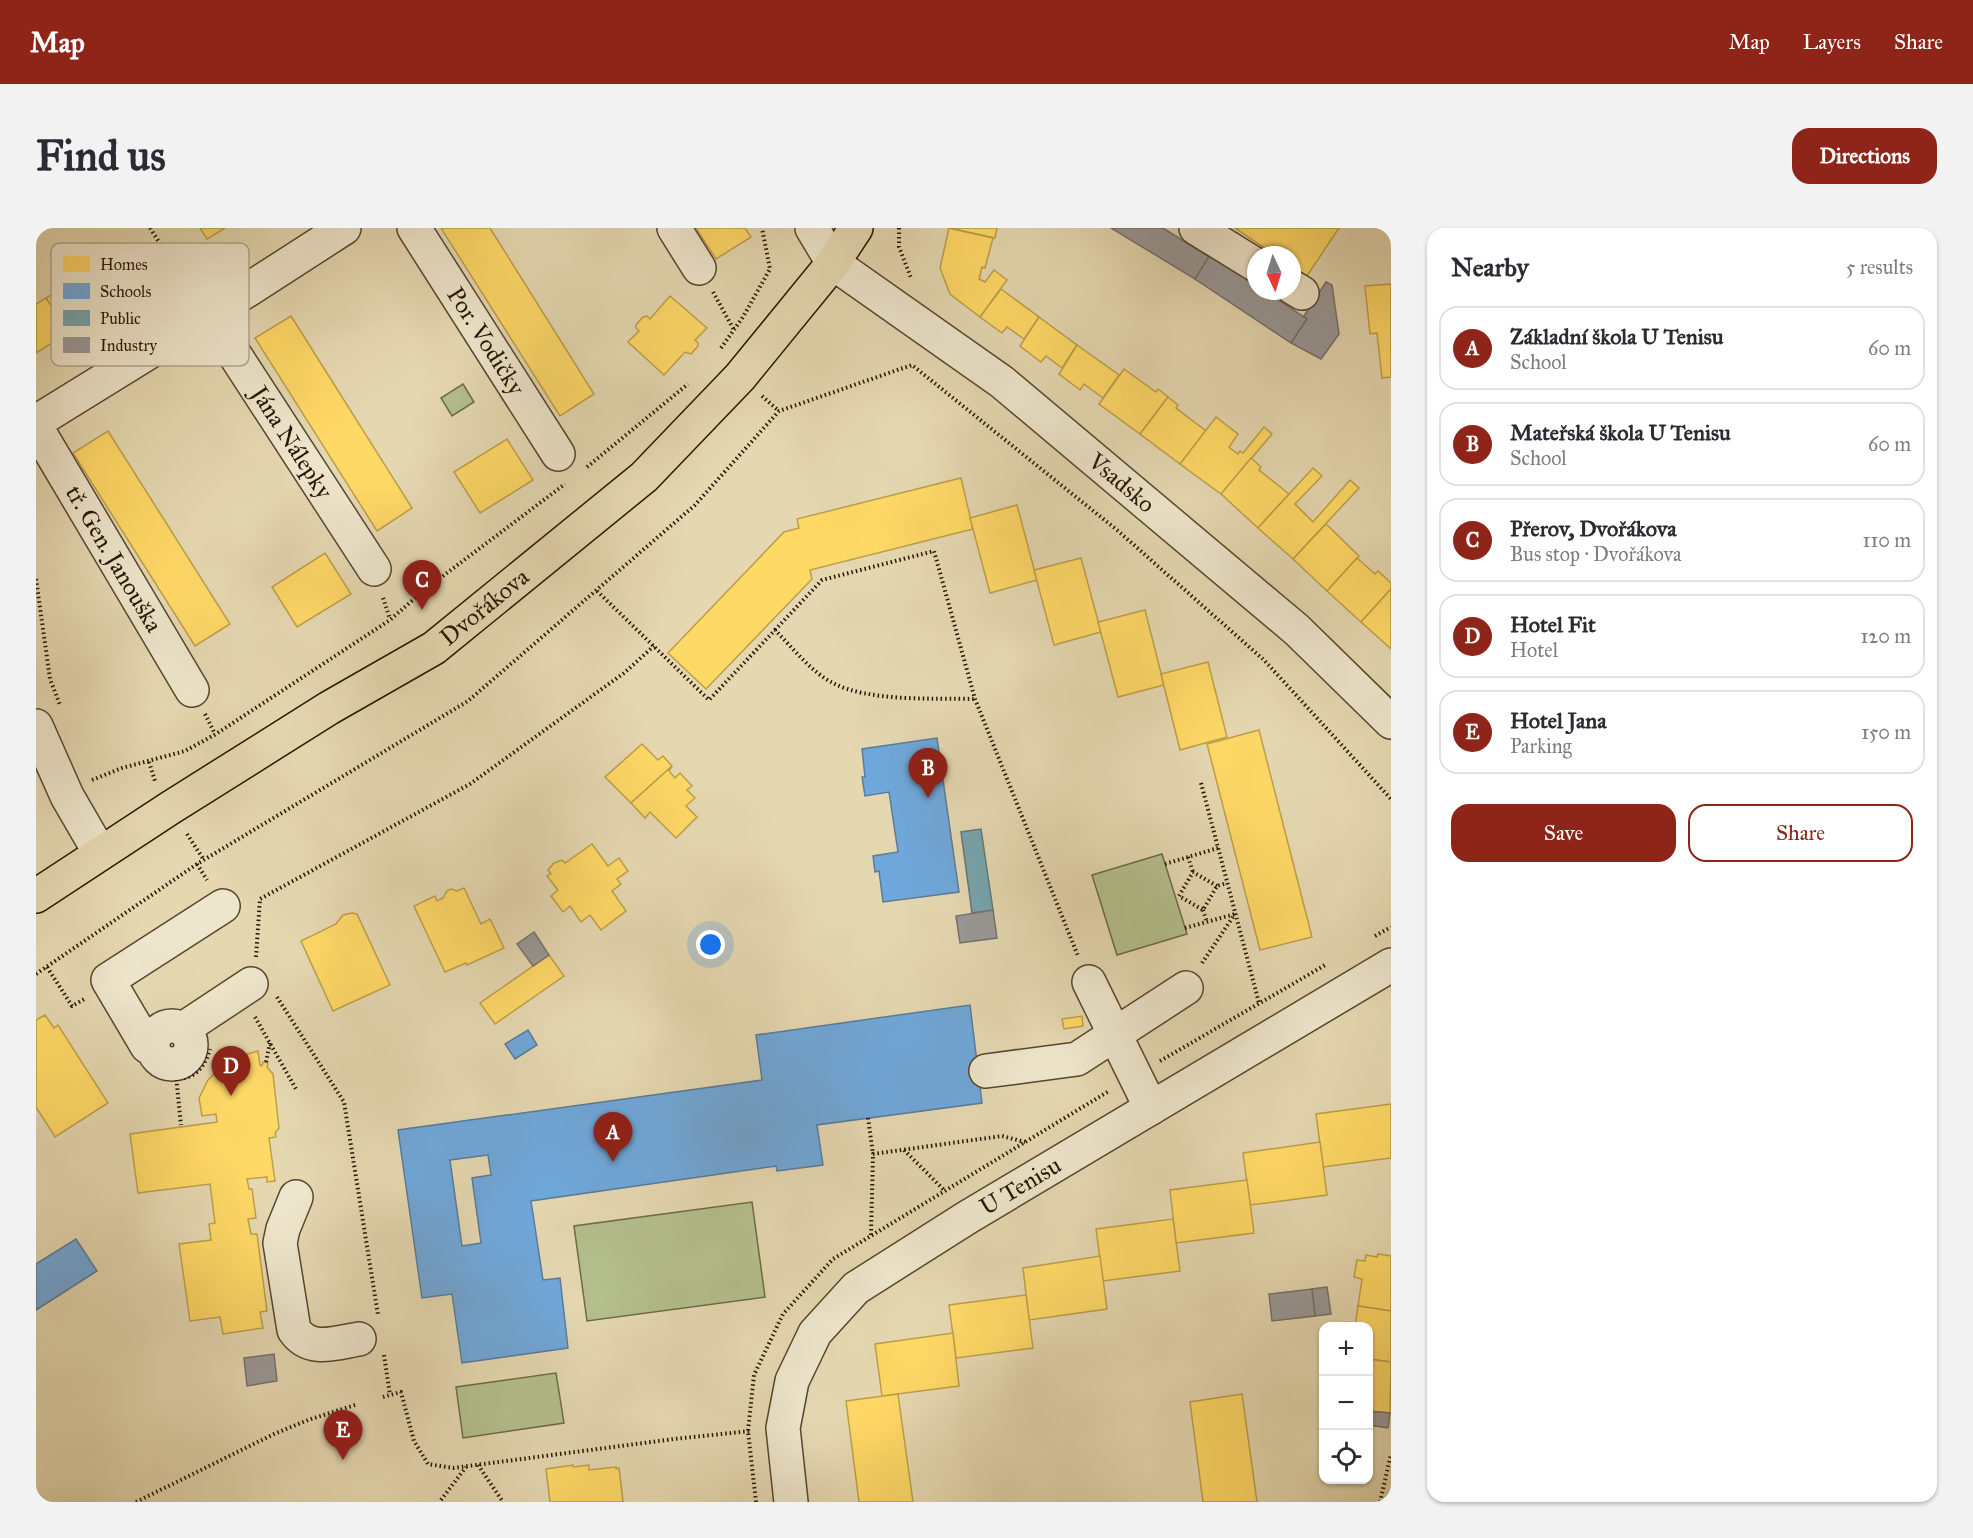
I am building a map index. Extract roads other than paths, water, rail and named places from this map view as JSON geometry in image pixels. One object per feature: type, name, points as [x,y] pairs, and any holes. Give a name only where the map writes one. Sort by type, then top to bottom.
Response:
[{"type":"main road","name":"Dvořákova","points":[[36,896],[319,714],[434,648],[644,477],[740,377],[834,263],[856,228]]},
{"type":"street","points":[[249,289],[344,228]]},
{"type":"street","name":"Por. Vodičky","points":[[414,228],[569,469]]},
{"type":"street","points":[[674,228],[699,268]]},
{"type":"street","points":[[812,228],[834,263]]},
{"type":"street","points":[[1196,228],[1247,259]]},
{"type":"street","name":"Vsadsko","points":[[834,263],[1002,382],[1297,630],[1391,722]]},
{"type":"street","points":[[36,422],[127,366]]},
{"type":"street","name":"Jána Nálepky","points":[[242,366],[374,569]]},
{"type":"street","name":"tř. Gen. Janouška","points":[[36,427],[192,690]]},
{"type":"street","points":[[49,718],[67,796],[100,853]]},
{"type":"street","points":[[224,906],[108,980],[147,1046],[168,1063],[156,1034],[160,1029],[172,1026],[197,1037],[258,988]]},
{"type":"street","name":"U Tenisu","points":[[791,1502],[783,1428],[792,1381],[815,1333],[856,1288],[968,1216],[1391,965]]},
{"type":"street","points":[[986,1071],[1077,1059],[1115,1035],[1191,980]]},
{"type":"street","points":[[1089,982],[1151,1108]]},
{"type":"street","points":[[296,1197],[280,1243],[294,1330],[300,1339],[318,1345],[374,1337]]},
{"type":"place","name":"Přerov, Dvořákova","points":[[422,610]]},
{"type":"place","name":"Mateřská škola U Tenisu","points":[[928,798]]},
{"type":"place","name":"Hotel Fit","points":[[231,1096]]},
{"type":"place","name":"Základní škola U Tenisu","points":[[613,1162]]},
{"type":"place","name":"Hotel Jana","points":[[343,1460]]}]
